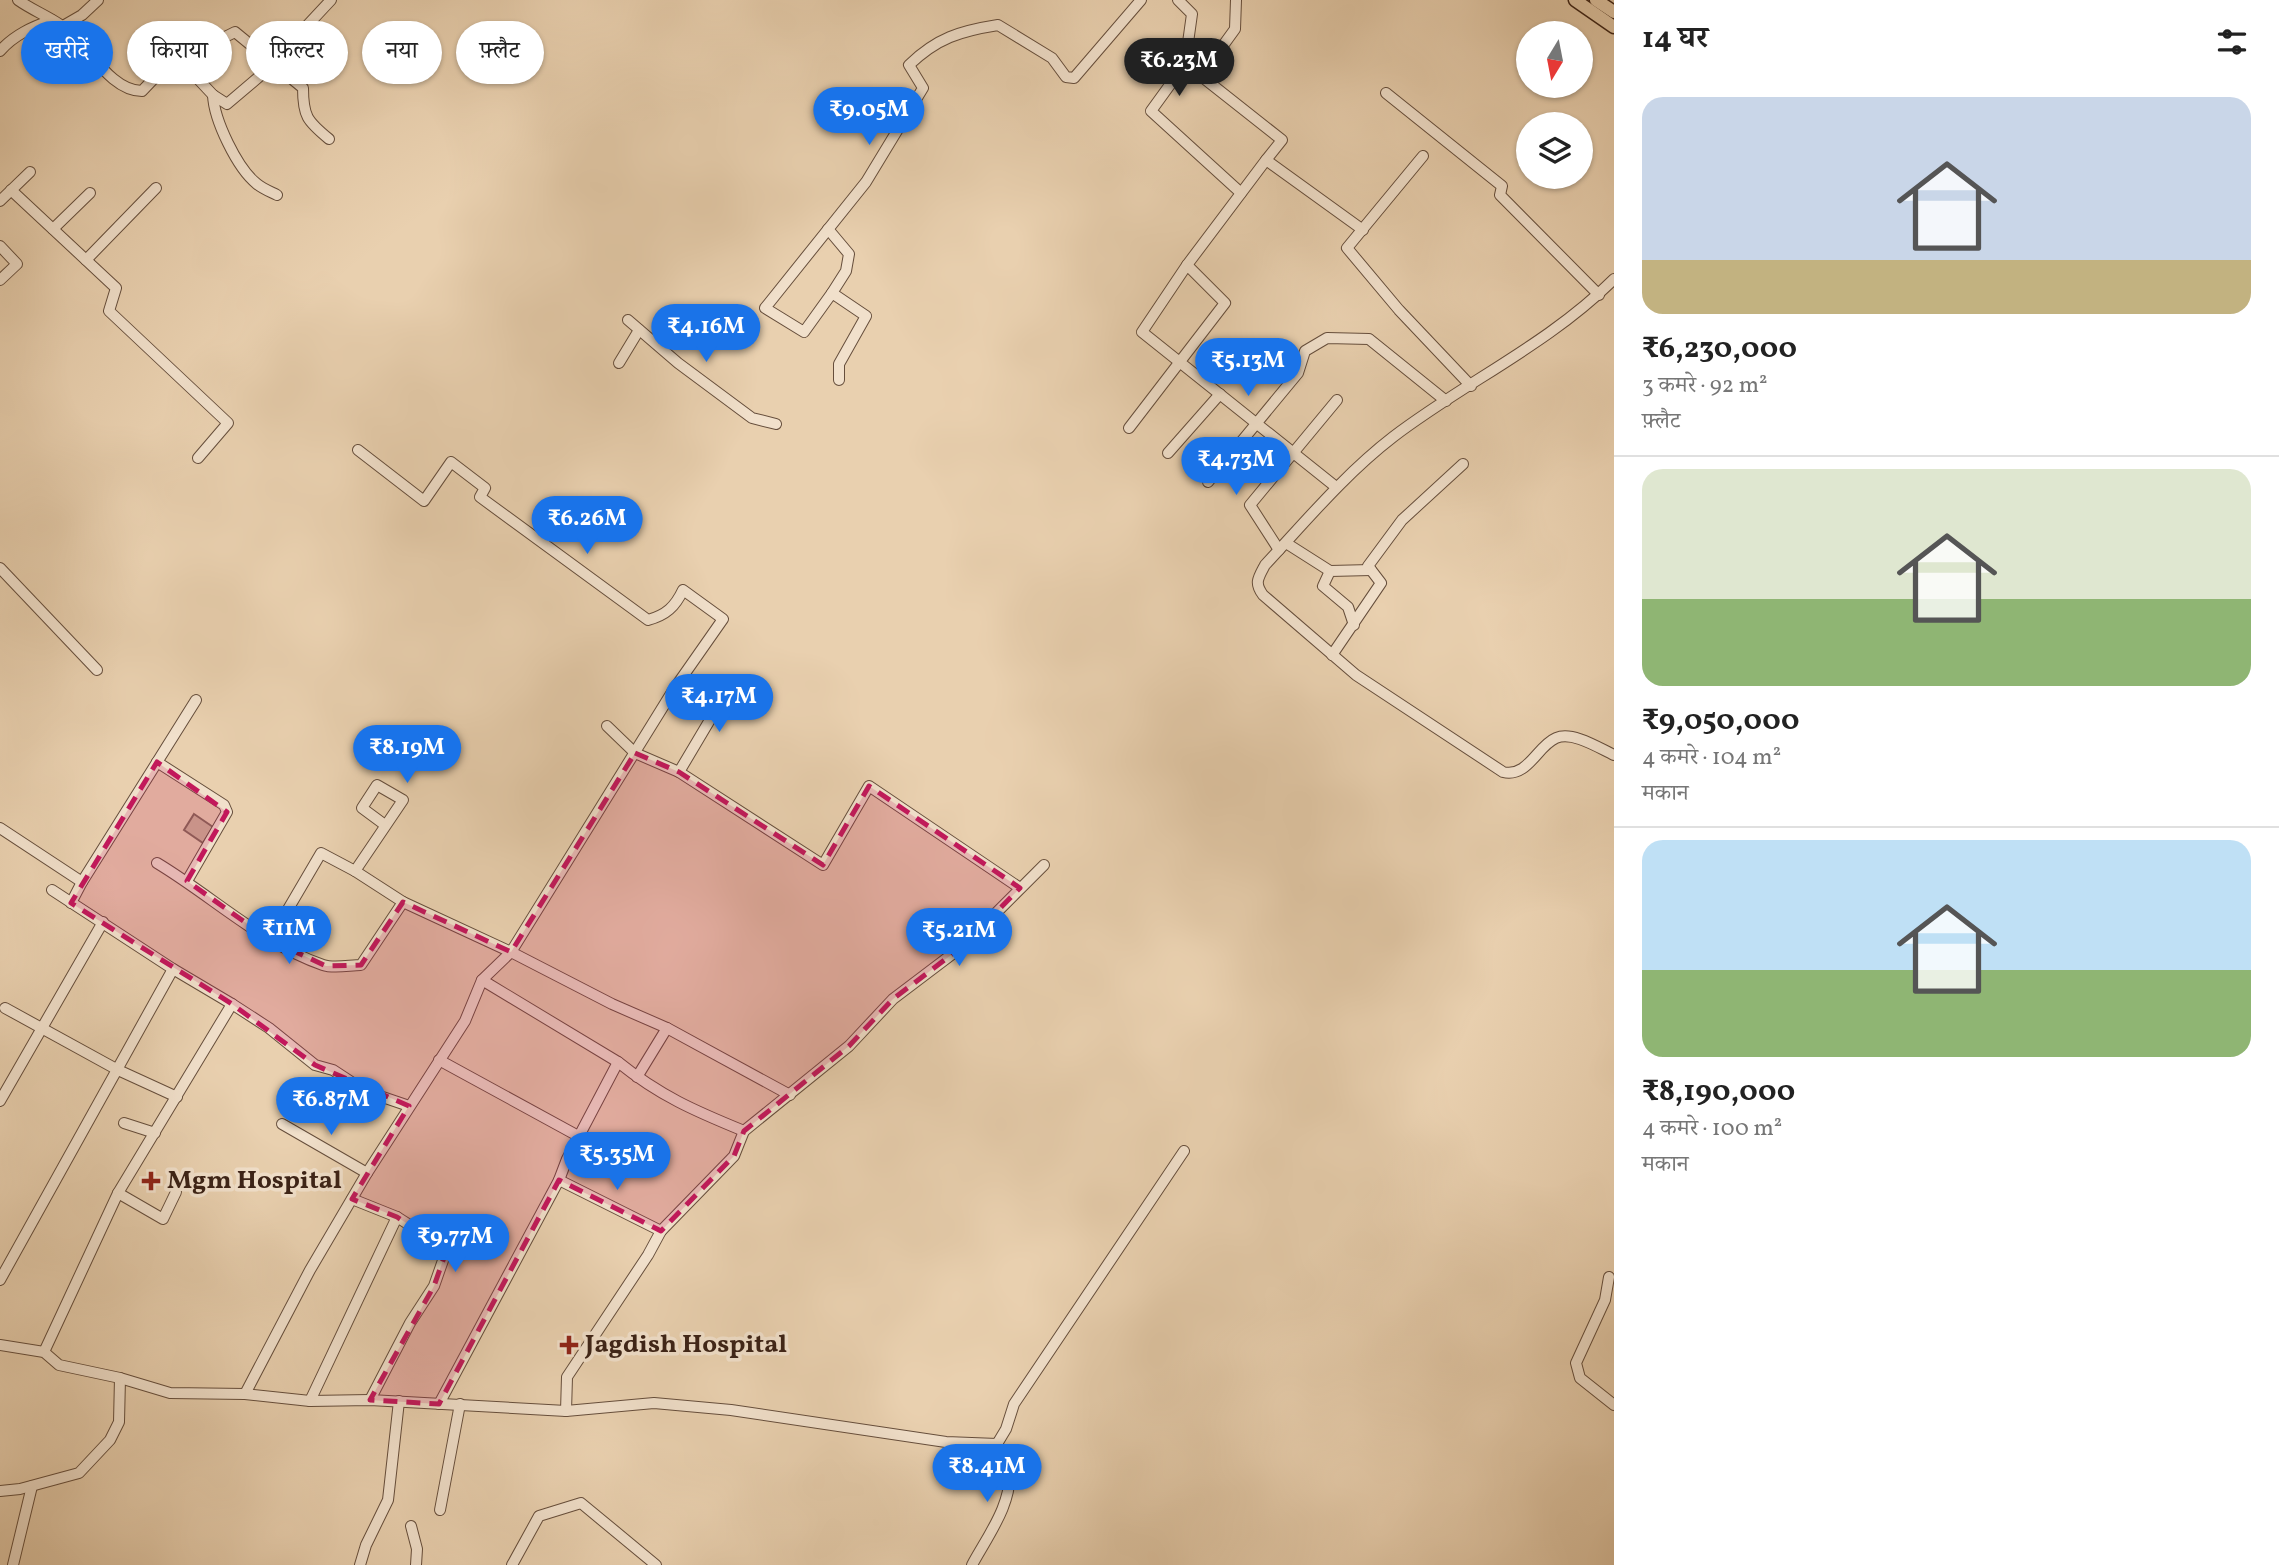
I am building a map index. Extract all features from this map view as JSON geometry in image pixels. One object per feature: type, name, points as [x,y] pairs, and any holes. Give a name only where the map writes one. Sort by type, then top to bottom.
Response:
[{"type":"main road","points":[[1575,0],[1614,27]]},
{"type":"main road","points":[[1596,0],[1614,12]]},
{"type":"street","points":[[18,0],[52,20]]},
{"type":"street","points":[[72,21],[98,0]]},
{"type":"street","points":[[311,21],[331,0]]},
{"type":"street","points":[[828,229],[849,254],[846,271],[804,332],[765,308],[828,229],[866,182],[923,88],[909,65],[924,51],[962,31],[998,25],[1052,58],[1066,77],[1073,78],[1141,0]]},
{"type":"street","points":[[1178,0],[1192,14],[1185,64],[1151,111],[1241,193]]},
{"type":"street","points":[[1236,0],[1235,29],[1201,76],[1282,140],[1187,265],[1142,332],[1336,487]]},
{"type":"street","points":[[0,51],[29,28],[52,20]]},
{"type":"street","points":[[113,78],[134,91],[142,91],[164,68],[178,62],[185,65],[213,95],[228,104],[250,84]]},
{"type":"street","points":[[298,84],[303,88],[303,108],[309,123],[329,139]]},
{"type":"street","points":[[1386,93],[1502,186],[1500,195],[1599,295]]},
{"type":"street","points":[[213,95],[217,117],[243,168],[258,185],[277,195]]},
{"type":"street","points":[[1423,156],[1348,248],[1399,310],[1471,386]]},
{"type":"street","points":[[1266,160],[1363,230]]},
{"type":"street","points":[[0,201],[30,172]]},
{"type":"street","points":[[86,260],[156,188]]},
{"type":"street","points":[[11,190],[116,288],[109,311],[228,423],[198,458]]},
{"type":"street","points":[[53,229],[90,193]]},
{"type":"street","points":[[0,246],[17,264],[0,280]]},
{"type":"street","points":[[1129,428],[1225,303],[1187,265]]},
{"type":"street","points":[[1614,279],[1568,321],[1391,439],[1336,487],[1265,565],[1256,580],[1256,586],[1262,595],[1356,675],[1503,772],[1511,774],[1520,771],[1556,738],[1572,737],[1614,755]]},
{"type":"street","points":[[832,293],[866,316],[839,364],[839,380]]},
{"type":"street","points":[[628,320],[678,363],[752,418],[776,424]]},
{"type":"street","points":[[619,363],[639,330]]},
{"type":"street","points":[[1208,482],[1298,373],[1305,351],[1327,338],[1369,339],[1446,401]]},
{"type":"street","points":[[1168,453],[1220,394]]},
{"type":"street","points":[[1337,400],[1250,505],[1282,547],[1330,571],[1371,570]]},
{"type":"street","points":[[245,1394],[310,1270],[367,1173],[465,1021],[482,980],[511,952],[674,690],[723,619],[683,590],[677,603],[663,616],[648,620],[480,497],[485,488],[451,462],[424,501],[358,450]]},
{"type":"street","points":[[1332,655],[1381,583],[1367,566],[1402,520],[1463,464]]},
{"type":"street","points":[[0,568],[97,670]]},
{"type":"street","points":[[1330,571],[1323,586],[1348,607],[1354,625]]},
{"type":"street","points":[[679,772],[733,681]]},
{"type":"street","points":[[71,903],[197,700]]},
{"type":"street","points":[[607,726],[635,753],[679,772],[823,864],[869,786],[1020,887]]},
{"type":"street","points":[[157,762],[223,805],[227,812],[187,881]]},
{"type":"street","points":[[355,871],[385,825]]},
{"type":"street","points":[[0,828],[82,883]]},
{"type":"street","points":[[271,940],[321,853],[403,902],[667,1028],[790,1095]]},
{"type":"street","points":[[157,863],[271,940],[326,966],[361,965],[403,902]]},
{"type":"street","points":[[566,1411],[567,1377],[661,1231],[734,1156],[744,1131],[849,1046],[892,999],[963,946],[1044,864]]},
{"type":"street","points":[[52,890],[269,1028],[315,1065],[333,1070],[365,1091],[409,1106]]},
{"type":"street","points":[[0,1101],[103,922]]},
{"type":"street","points":[[0,1280],[173,969]]},
{"type":"street","points":[[482,980],[618,1062],[676,1102],[744,1131]]},
{"type":"street","points":[[44,1352],[118,1193],[232,1004]]},
{"type":"street","points":[[5,1008],[117,1070],[177,1097]]},
{"type":"street","points":[[637,1077],[667,1028]]},
{"type":"street","points":[[439,1060],[580,1137]]},
{"type":"street","points":[[439,1404],[559,1180],[567,1159],[618,1062]]},
{"type":"street","points":[[124,1123],[155,1133]]},
{"type":"street","points":[[282,1124],[367,1173]]},
{"type":"street","points":[[972,1565],[1001,1511],[1009,1487],[1009,1465],[997,1444],[1006,1429],[1014,1404],[1184,1151]]},
{"type":"street","points":[[559,1180],[661,1231]]},
{"type":"street","points":[[118,1193],[163,1219],[176,1192]]},
{"type":"street","points":[[352,1199],[397,1217],[447,1249],[435,1286],[410,1323],[370,1399]]},
{"type":"street","points":[[310,1401],[397,1217]]},
{"type":"street","points":[[1609,1277],[1605,1300],[1576,1363],[1580,1378],[1614,1405]]},
{"type":"street","points":[[0,1345],[44,1352],[59,1365],[120,1378],[170,1393],[245,1394],[310,1401],[370,1399],[566,1411],[654,1403],[731,1410],[946,1442],[997,1444]]},
{"type":"street","points":[[0,1491],[33,1486],[79,1473],[110,1440],[118,1422],[120,1378]]},
{"type":"street","points":[[360,1565],[366,1545],[388,1500],[399,1401]]},
{"type":"street","points":[[440,1510],[460,1404]]},
{"type":"street","points":[[13,1565],[33,1486]]},
{"type":"street","points":[[512,1565],[539,1516],[581,1503],[656,1565]]},
{"type":"street","points":[[411,1526],[417,1549],[416,1565]]},
{"type":"highlighted area","points":[[635,753],[679,772],[823,865],[869,786],[1020,888],[963,946],[893,999],[849,1046],[744,1131],[734,1156],[661,1231],[559,1180],[439,1404],[370,1400],[434,1286],[447,1249],[397,1217],[352,1199],[409,1106],[315,1065],[232,1004],[71,903],[157,762],[227,812],[187,881],[270,940],[326,966],[361,965],[403,902],[511,952]]},
{"type":"shaded area","points":[[194,814],[213,827],[203,843],[184,830]]},
{"type":"place","name":"Mgm Hospital","points":[[151,1181]]},
{"type":"place","name":"Jagdish Hospital","points":[[569,1345]]}]
